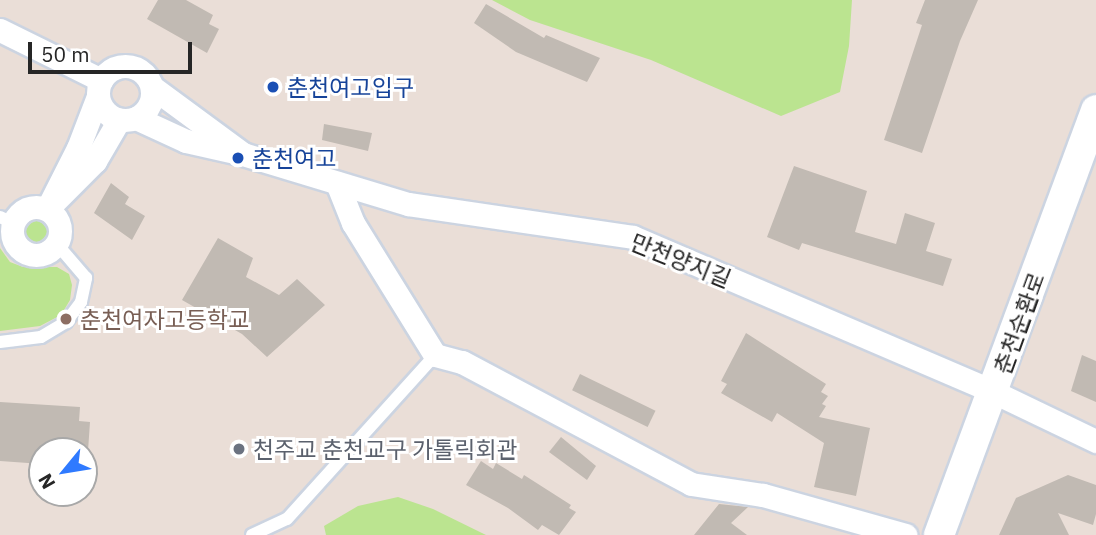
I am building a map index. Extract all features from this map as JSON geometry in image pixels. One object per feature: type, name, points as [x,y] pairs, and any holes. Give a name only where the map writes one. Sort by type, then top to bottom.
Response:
[{"type":"street","points":[[0,30],[99,88],[105,112],[186,141],[243,154]]},
{"type":"street","points":[[47,209],[78,148],[107,72],[124,66],[142,72],[152,87],[243,154]]},
{"type":"street","points":[[47,209],[95,161],[128,119],[149,105],[152,87]]},
{"type":"street","name":"춘천순환로","points":[[941,535],[1096,110]]},
{"type":"street","name":"만천양지길","points":[[243,154],[408,204],[633,237],[994,392],[1096,441]]},
{"type":"street","points":[[337,183],[353,223],[435,355],[462,362],[691,484],[763,495],[905,535]]},
{"type":"street","points":[[31,207],[47,209],[58,221],[61,229],[57,244],[52,250],[38,256],[23,252],[13,240],[6,220],[31,207]]},
{"type":"lane","points":[[0,342],[41,337],[66,322],[80,302],[86,278],[72,258],[57,244]]},
{"type":"lane","points":[[252,535],[287,519],[435,355]]},
{"type":"green space","points":[[492,0],[852,0],[849,46],[840,92],[781,116],[651,60],[530,20]]},
{"type":"green space","points":[[35,217],[41,218],[49,226],[49,238],[41,246],[35,247],[29,246],[21,238],[20,232],[21,226],[29,218]]},
{"type":"green space","points":[[0,248],[10,262],[23,267],[57,267],[69,274],[72,285],[70,300],[61,315],[40,326],[0,331]]},
{"type":"green space","points":[[398,497],[433,509],[486,535],[326,535],[324,526],[358,506]]},
{"type":"building","points":[[158,0],[186,0],[213,15],[209,24],[219,29],[207,53],[147,19]]},
{"type":"building","points":[[925,0],[978,0],[960,41],[922,153],[884,140],[922,25],[916,23]]},
{"type":"building","points":[[486,4],[544,38],[546,35],[600,58],[587,82],[516,52],[474,23]]},
{"type":"building","points":[[324,124],[372,133],[368,151],[322,140]]},
{"type":"building","points":[[794,166],[867,191],[855,232],[896,244],[905,213],[935,223],[926,251],[952,259],[943,286],[802,243],[799,250],[767,237]]},
{"type":"building","points":[[111,183],[129,197],[125,204],[145,216],[132,240],[94,213]]},
{"type":"building","points":[[218,238],[253,258],[246,277],[279,295],[297,279],[325,305],[267,357],[242,334],[182,300]]},
{"type":"building","points":[[746,333],[826,384],[821,392],[828,396],[822,404],[826,406],[819,417],[870,428],[856,496],[814,487],[824,443],[777,413],[772,422],[721,393],[727,384],[721,381]]},
{"type":"building","points":[[1082,355],[1096,361],[1096,402],[1071,391]]},
{"type":"building","points":[[580,374],[655,411],[648,427],[572,390]]},
{"type":"building","points":[[0,402],[80,407],[79,421],[90,422],[89,437],[28,437],[28,463],[0,461]]},
{"type":"building","points":[[561,437],[596,466],[587,480],[549,452]]},
{"type":"building","points":[[481,461],[493,469],[496,463],[522,479],[524,475],[571,505],[569,508],[576,512],[559,535],[542,525],[538,530],[508,508],[466,485]]},
{"type":"building","points":[[1068,475],[1096,485],[1096,514],[1093,525],[1058,513],[1069,535],[999,535],[1016,498]]},
{"type":"building","points":[[719,504],[748,507],[731,523],[747,535],[694,535]]},
{"type":"place","name":"춘천여고입구","points":[[273,87]]},
{"type":"place","name":"춘천여고","points":[[238,158]]},
{"type":"place","name":"춘천여자고등학교","points":[[66,319]]},
{"type":"place","name":"천주교 춘천교구 가톨릭회관","points":[[239,449]]}]
